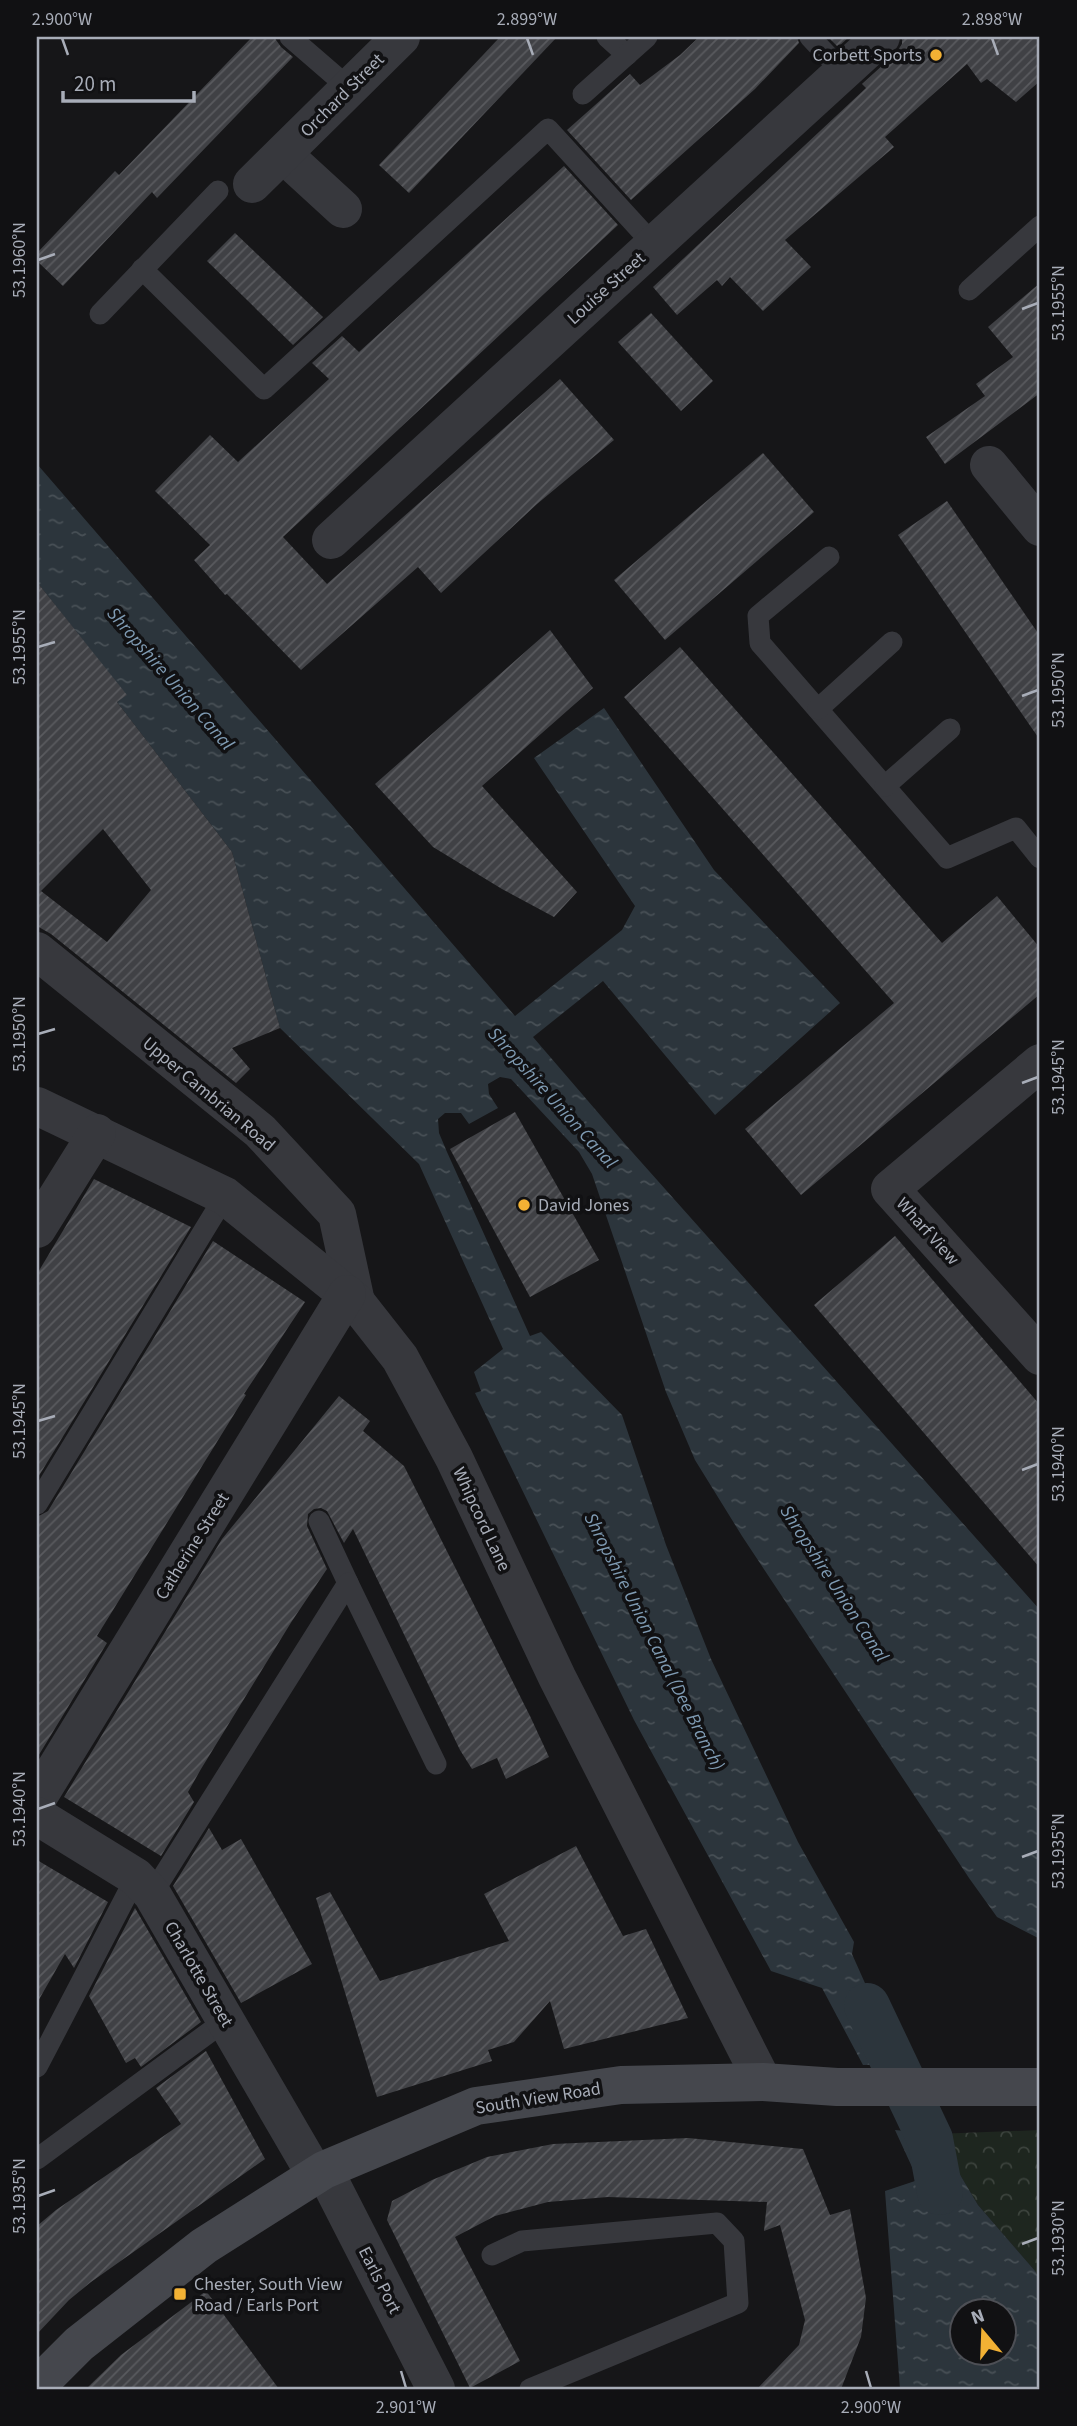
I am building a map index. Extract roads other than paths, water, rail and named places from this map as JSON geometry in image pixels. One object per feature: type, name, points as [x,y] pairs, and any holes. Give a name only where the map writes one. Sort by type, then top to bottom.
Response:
[{"type":"street","name":"Orchard Street","points":[[235,187],[283,154],[401,37]]},
{"type":"street","name":"Louise Street","points":[[331,540],[881,37]]},
{"type":"street","points":[[283,154],[344,209]]},
{"type":"street","points":[[989,465],[1040,527]]},
{"type":"street","name":"Upper Cambrian Road","points":[[37,951],[260,1131],[337,1214],[352,1298]]},
{"type":"street","name":"Wharf View","points":[[1040,1063],[890,1188],[1040,1356]]},
{"type":"street","name":"Whipcord Lane","points":[[37,1106],[225,1196],[352,1298],[400,1358],[454,1458],[557,1676],[763,2082]]},
{"type":"street","points":[[37,1229],[97,1133]]},
{"type":"street","name":"Catherine Street","points":[[37,1799],[352,1298]]},
{"type":"street","name":"Charlotte Street","points":[[37,1816],[144,1886],[320,2173]]},
{"type":"street","name":"South View Road","points":[[37,2386],[79,2344],[204,2246],[320,2173],[476,2106],[621,2085],[763,2082],[837,2087],[1040,2088]]},
{"type":"street","name":"Earls Port","points":[[320,2173],[436,2389]]},
{"type":"lane","points":[[290,37],[349,88]]},
{"type":"lane","points":[[607,37],[626,55]]},
{"type":"lane","points":[[583,94],[647,37]]},
{"type":"lane","points":[[810,37],[843,72]]},
{"type":"lane","points":[[142,269],[264,389],[548,130],[654,245]]},
{"type":"lane","points":[[100,314],[142,269],[235,187]]},
{"type":"lane","points":[[969,290],[1040,226]]},
{"type":"lane","points":[[830,557],[758,616],[760,643],[947,858],[1016,828],[1040,858]]},
{"type":"lane","points":[[818,709],[892,642]]},
{"type":"lane","points":[[884,786],[950,729]]},
{"type":"lane","points":[[37,1504],[225,1196]]},
{"type":"lane","points":[[319,1521],[436,1764]]},
{"type":"lane","points":[[37,2067],[144,1886],[348,1583]]},
{"type":"lane","points":[[37,2159],[226,2020]]},
{"type":"lane","points":[[492,2255],[522,2241],[717,2223],[734,2241],[738,2303],[530,2389]]},
{"type":"water","name":"Shropshire Union Canal","points":[[37,464],[515,1016],[622,930],[635,906],[534,758],[604,708],[714,870],[840,1003],[715,1115],[603,981],[533,1037],[1040,1610],[1040,1939],[997,1917],[742,1536],[695,1460],[666,1392],[592,1174],[579,1152],[511,1079],[500,1077],[488,1084],[489,1094],[498,1108],[469,1124],[461,1113],[445,1113],[438,1119],[439,1133],[447,1152],[530,1336],[541,1332],[622,1415],[666,1545],[711,1659],[798,1842],[854,1942],[852,1954],[901,2064],[863,2065],[822,1988],[771,1971],[634,1720],[475,1393],[481,1391],[474,1372],[503,1349],[419,1164],[280,1028],[232,852],[117,702],[126,695],[37,582]]},
{"type":"water","points":[[895,2130],[936,2134],[978,2205],[1036,2272],[1040,2284],[1038,2389],[900,2389],[885,2191],[918,2180]]},
{"type":"waterway","name":"Shropshire Union Canal (Dee Branch)","points":[[867,2006],[930,2139],[940,2192]]},
{"type":"place","name":"Corbett Sports","points":[[936,55]]},
{"type":"place","name":"David Jones","points":[[524,1205]]},
{"type":"place","name":"Chester, South View Road / Earls Port","points":[[180,2294]]}]
